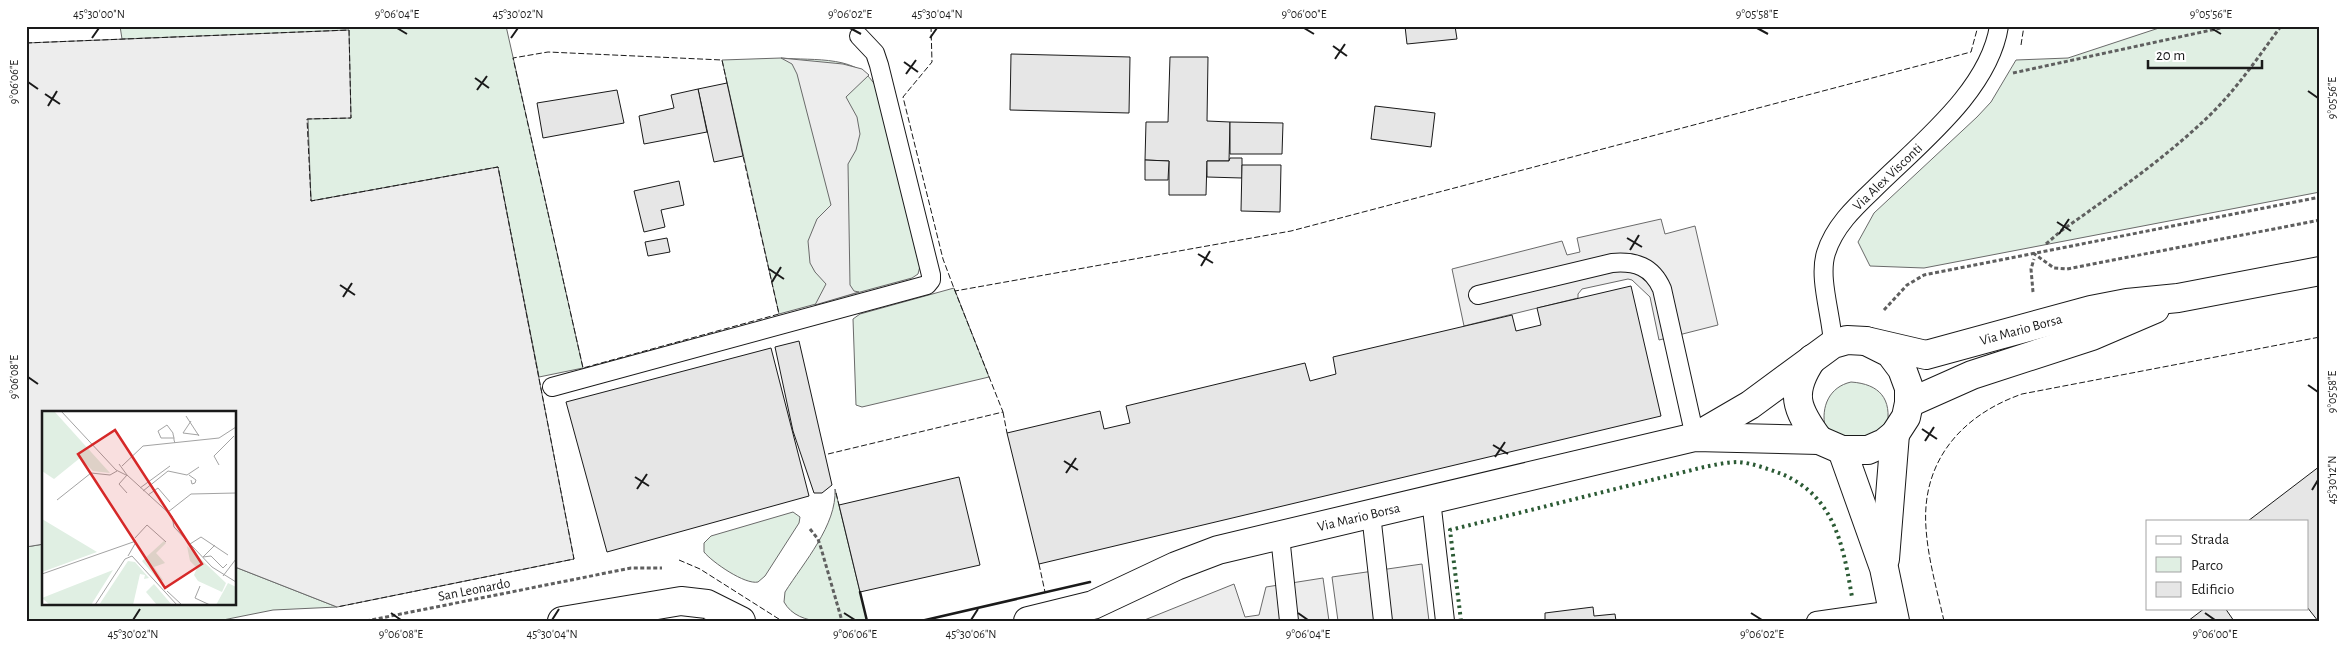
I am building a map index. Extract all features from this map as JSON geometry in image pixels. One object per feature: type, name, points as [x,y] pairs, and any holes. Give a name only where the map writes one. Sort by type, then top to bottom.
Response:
[{"type":"street","name":"Via Mario Borsa","points":[[1028,621],[1093,605],[1195,558],[1695,437],[1750,405],[1823,350],[1847,340],[1866,341],[1926,355],[2091,310],[2127,303],[2178,298],[2320,271]]},
{"type":"street","name":"Via Mario Borsa","points":[[1909,403],[1972,375],[2092,336],[2178,298]]},
{"type":"street","name":"Via Mario Borsa","points":[[1695,437],[1831,445],[1868,450],[1884,443],[1895,434],[1906,417],[1909,403],[1909,388],[1902,369],[1890,354],[1866,341]]},
{"type":"street","points":[[1823,350],[1803,372],[1798,386],[1798,398],[1803,418],[1831,445],[1884,568],[1894,615]]},
{"type":"street","points":[[1884,568],[1895,434]]},
{"type":"street","points":[[562,621],[681,600],[707,604],[740,621]]},
{"type":"lane","name":"Via Alex Visconti","points":[[1823,350],[1832,327],[1824,277],[1825,255],[1833,235],[1850,213],[1962,102],[1980,78],[1998,36],[1999,26]]},
{"type":"lane","points":[[552,387],[927,285],[931,280],[931,275],[879,65],[875,52],[859,36]]},
{"type":"lane","points":[[1478,295],[1612,263],[1638,264],[1649,270],[1657,278],[1662,289],[1695,437]]},
{"type":"lane","points":[[1431,500],[1445,621]]},
{"type":"lane","points":[[1371,514],[1383,621]]},
{"type":"lane","points":[[1280,536],[1289,621]]},
{"type":"lane","points":[[1816,621],[1894,615]]},
{"type":"path","points":[[2012,73],[2230,26]]},
{"type":"path","points":[[2046,244],[2061,231],[2160,160],[2182,141],[2235,88],[2281,26]]},
{"type":"path","points":[[1879,316],[1907,285],[1924,275],[2032,252],[2320,197]]},
{"type":"path","points":[[2032,252],[2054,268],[2067,269],[2320,220]]},
{"type":"path","points":[[2034,259],[2031,279],[2034,300]]},
{"type":"path","points":[[810,529],[821,548],[842,621]]},
{"type":"path","name":"San Leonardo","points":[[366,621],[586,578]]},
{"type":"green space","points":[[120,26],[506,26],[583,368],[539,377],[498,167],[311,201],[307,119],[349,31],[122,39]]},
{"type":"green space","points":[[2165,26],[2320,26],[2320,192],[1924,268],[1870,266],[1858,242],[1874,213],[1991,102],[2016,60],[2068,58]]},
{"type":"green space","points":[[781,58],[835,61],[848,65],[860,70],[870,78],[877,89],[920,266],[918,274],[912,278],[779,314],[722,60]]},
{"type":"green space","points":[[954,288],[989,377],[862,407],[856,405],[853,319],[860,314]]},
{"type":"green space","points":[[1851,382],[1861,383],[1876,390],[1882,395],[1888,408],[1887,427],[1852,447],[1825,427],[1824,420],[1826,405],[1832,393],[1837,388]]},
{"type":"green space","points":[[835,489],[867,621],[821,622],[810,620],[791,611],[784,602],[785,592],[825,530],[831,516]]},
{"type":"green space","points":[[793,512],[800,517],[799,523],[765,576],[758,582],[745,580],[737,576],[721,567],[704,552],[704,543],[711,536]]},
{"type":"green space","points":[[42,544],[42,604],[236,604],[236,567],[337,607],[273,610],[218,621],[26,621],[26,547]]},
{"type":"shaded area","points":[[349,30],[351,118],[308,119],[311,201],[498,167],[574,559],[337,607],[236,567],[236,411],[42,411],[42,544],[26,547],[26,43]]},
{"type":"shaded area","points":[[781,58],[843,64],[862,69],[869,75],[846,97],[857,117],[860,134],[856,150],[848,164],[850,285],[854,291],[859,292],[815,305],[826,284],[810,263],[808,241],[817,219],[831,205],[797,74],[792,64]]},
{"type":"shaded area","points":[[1661,219],[1665,234],[1695,226],[1718,325],[1659,340],[1650,297],[1632,280],[1628,279],[1582,289],[1578,294],[1578,298],[1464,326],[1452,269],[1562,241],[1567,255],[1580,252],[1577,238]]},
{"type":"shaded area","points":[[1422,564],[1429,621],[1338,621],[1332,577]]},
{"type":"shaded area","points":[[1323,578],[1329,621],[1142,621],[1234,584],[1245,617],[1259,615],[1266,587]]},
{"type":"building","points":[[1405,26],[1455,26],[1457,39],[1407,44]]},
{"type":"building","points":[[1011,54],[1130,57],[1129,113],[1010,110]]},
{"type":"building","points":[[1170,57],[1208,57],[1207,121],[1230,122],[1229,161],[1207,161],[1206,195],[1169,195],[1169,161],[1145,160],[1146,122],[1168,122]]},
{"type":"building","points":[[727,83],[743,156],[714,162],[698,89]]},
{"type":"building","points":[[698,89],[707,132],[644,144],[639,116],[674,108],[671,95]]},
{"type":"building","points":[[617,90],[624,123],[543,138],[537,103]]},
{"type":"building","points":[[1375,106],[1435,113],[1431,147],[1371,139]]},
{"type":"building","points":[[1230,122],[1283,123],[1282,154],[1230,154]]},
{"type":"building","points":[[1230,158],[1242,158],[1242,178],[1207,177],[1207,161],[1229,161]]},
{"type":"building","points":[[1145,160],[1169,161],[1168,180],[1145,180]]},
{"type":"building","points":[[1242,165],[1281,165],[1280,212],[1241,211]]},
{"type":"building","points":[[679,181],[684,205],[661,210],[665,227],[644,232],[634,191]]},
{"type":"building","points":[[667,238],[670,252],[648,256],[645,242]]},
{"type":"building","points":[[1631,286],[1661,416],[1039,564],[1007,433],[1100,411],[1104,429],[1130,423],[1126,406],[1305,363],[1310,381],[1336,374],[1333,357],[1512,315],[1516,331],[1541,325],[1537,308]]},
{"type":"building","points":[[799,341],[832,485],[822,493],[814,493],[793,431],[775,347]]},
{"type":"building","points":[[771,348],[809,496],[607,552],[566,402]]},
{"type":"building","points":[[2320,466],[2320,621],[2308,608],[2308,520],[2249,520]]},
{"type":"building","points":[[959,477],[980,565],[860,592],[839,505]]},
{"type":"building","points":[[1593,607],[1594,616],[1615,614],[1616,621],[1545,621],[1545,613]]},
{"type":"building","points":[[2202,610],[2226,610],[2234,621],[2188,621]]},
{"type":"hedge","points":[[1461,621],[1450,530],[1704,467],[1734,462],[1754,465],[1782,474],[1800,484],[1814,496],[1825,509],[1834,525],[1845,559],[1852,597]]},
{"type":"fence","points":[[931,26],[932,62],[903,97],[943,259],[955,291],[1291,231],[1971,52],[1978,26]]},
{"type":"fence","points":[[2021,45],[2024,26]]},
{"type":"fence","points":[[26,43],[349,30],[351,118],[307,119],[311,201],[498,167],[574,559],[337,607]]},
{"type":"fence","points":[[727,83],[722,60],[548,52],[513,58],[583,368],[779,314],[743,156]]},
{"type":"fence","points":[[828,454],[1003,412],[955,291]]},
{"type":"fence","points":[[1944,621],[1929,551],[1926,528],[1926,504],[1930,482],[1938,462],[1964,428],[1981,414],[2000,403],[2022,394],[2320,337]]},
{"type":"fence","points":[[1003,412],[1007,433]]},
{"type":"fence","points":[[836,493],[839,505]]},
{"type":"fence","points":[[679,560],[700,569],[782,621]]},
{"type":"fence","points":[[1039,564],[1045,592]]},
{"type":"wall","points":[[921,621],[1090,582]]},
{"type":"wall","points":[[860,592],[867,621]]}]
